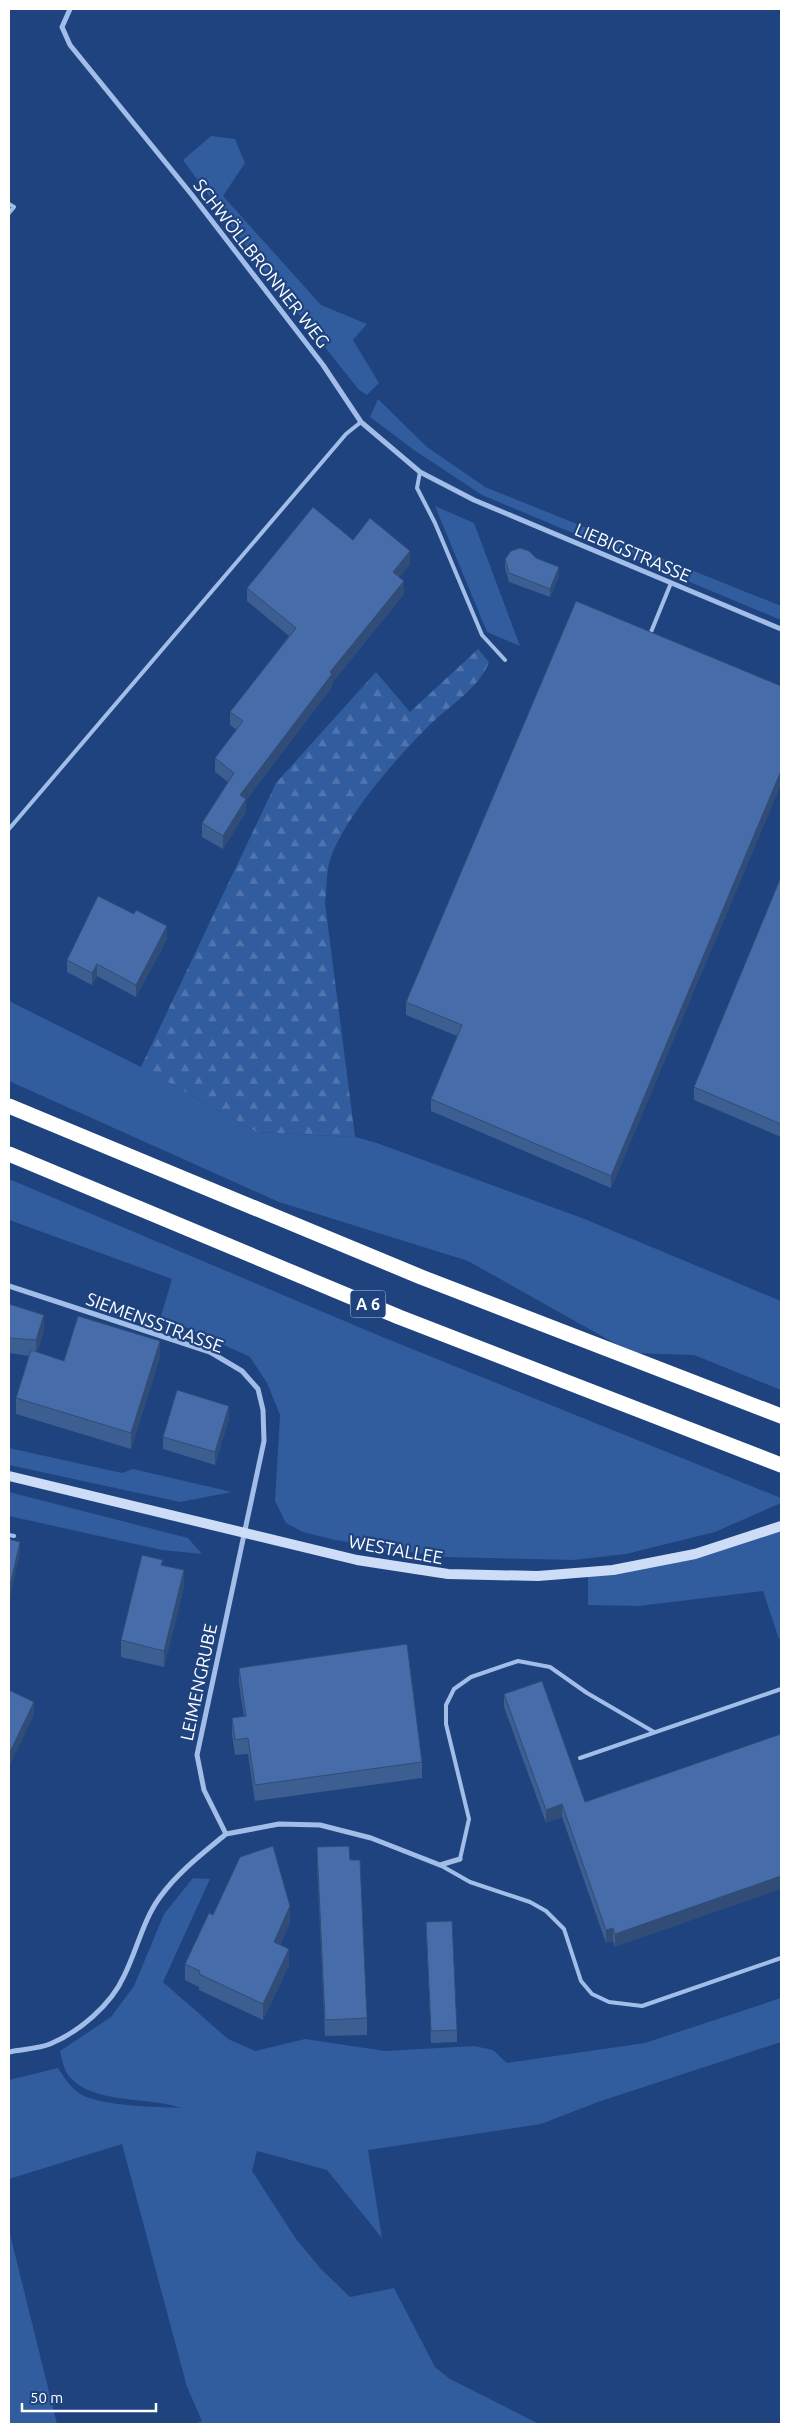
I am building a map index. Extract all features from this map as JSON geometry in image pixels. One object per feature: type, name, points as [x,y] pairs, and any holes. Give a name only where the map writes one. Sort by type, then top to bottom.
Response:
[{"type":"highway","name":"A 6","points":[[9,1106],[421,1278],[781,1416]]},
{"type":"highway","name":"A 6","points":[[9,1154],[400,1317],[781,1465]]},
{"type":"main road","name":"WESTALLEE","points":[[9,1476],[358,1560],[448,1574],[538,1576],[613,1570],[695,1554],[781,1526]]},
{"type":"street","name":"SCHWÖLLBRONNER WEG","points":[[69,11],[62,27],[70,45],[198,203],[323,365],[361,422],[420,472],[474,500]]},
{"type":"street","name":"LIEBIGSTRASSE","points":[[474,500],[781,629]]},
{"type":"street","name":"SIEMENSSTRASSE","points":[[9,1286],[210,1352],[242,1371],[258,1389],[264,1410],[264,1441],[245,1532]]},
{"type":"street","name":"LEIMENGRUBE","points":[[226,1834],[204,1790],[197,1755],[245,1532]]},
{"type":"street","points":[[9,2052],[49,2044],[84,2023],[107,2001],[124,1977],[138,1938],[160,1897],[189,1865],[226,1834],[279,1824],[320,1825],[371,1838],[440,1864],[460,1859]]},
{"type":"lane","points":[[9,204],[14,207],[9,213]]},
{"type":"lane","points":[[9,829],[346,434],[361,422]]},
{"type":"lane","points":[[420,472],[416,488],[435,523],[482,635],[505,660]]},
{"type":"lane","points":[[651,632],[672,583]]},
{"type":"lane","points":[[9,1535],[14,1536]]},
{"type":"lane","points":[[460,1859],[469,1819],[446,1724],[446,1705],[454,1688],[471,1677],[518,1661],[550,1667],[587,1693],[654,1732]]},
{"type":"lane","points":[[580,1758],[781,1689]]},
{"type":"lane","points":[[440,1864],[470,1882],[530,1902],[546,1911],[564,1929],[581,1981],[592,1994],[609,2002],[642,2006],[781,1958]]},
{"type":"green space","points":[[211,136],[235,139],[245,163],[223,196],[321,305],[367,324],[353,340],[379,383],[367,395],[359,390],[255,259],[183,160]]},
{"type":"green space","points":[[378,399],[427,447],[485,487],[781,606],[781,620],[482,495],[414,450],[370,417]]},
{"type":"green space","points":[[435,506],[474,523],[520,646],[487,632]]},
{"type":"green space","points":[[478,649],[489,662],[485,671],[466,694],[421,733],[374,787],[346,828],[335,847],[329,864],[325,903],[355,1137],[257,1132],[141,1067],[276,783],[376,672],[410,712]]},
{"type":"green space","points":[[9,1001],[141,1067],[257,1132],[355,1137],[377,1143],[582,1218],[781,1301],[781,1390],[694,1355],[632,1353],[468,1261],[279,1202],[9,1081]]},
{"type":"green space","points":[[9,1179],[380,1336],[781,1498],[781,1503],[715,1532],[626,1554],[573,1560],[443,1557],[335,1540],[303,1532],[286,1523],[275,1501],[280,1415],[267,1383],[250,1357],[161,1316],[172,1279],[9,1220]]},
{"type":"green space","points":[[9,1448],[122,1473],[133,1469],[232,1492],[180,1502],[9,1465]]},
{"type":"green space","points":[[9,1492],[188,1538],[202,1554],[162,1550],[9,1516]]},
{"type":"green space","points":[[781,1526],[781,1638],[779,1639],[763,1591],[639,1606],[588,1605],[588,1572],[695,1554]]},
{"type":"green space","points":[[193,1878],[210,1879],[163,1982],[228,2039],[255,2051],[305,2039],[385,2051],[474,2046],[493,2050],[507,2063],[645,2043],[781,1998],[781,2042],[598,2102],[541,2124],[368,2150],[382,2238],[327,2170],[257,2151],[252,2171],[296,2239],[321,2269],[350,2297],[394,2288],[435,2367],[450,2379],[539,2424],[193,2424],[202,2421],[187,2387],[122,2144],[9,2179],[9,2080],[58,2068],[73,2088],[84,2096],[105,2102],[181,2108],[92,2092],[79,2085],[67,2074],[60,2051],[111,2017],[134,1986],[164,1914]]},
{"type":"green space","points":[[9,2230],[57,2424],[9,2424]]},
{"type":"building","points":[[313,507],[353,540],[370,518],[410,551],[393,572],[404,581],[330,672],[332,674],[240,795],[246,799],[223,836],[202,823],[234,773],[215,758],[243,721],[230,712],[296,628],[247,588]]},
{"type":"building","points":[[520,548],[529,551],[536,558],[559,567],[550,589],[509,573],[505,559],[511,551]]},
{"type":"building","points":[[576,601],[781,686],[781,771],[611,1176],[431,1099],[462,1025],[406,1002]]},
{"type":"building","points":[[781,877],[781,1124],[694,1087]]},
{"type":"building","points":[[98,896],[134,914],[136,910],[167,926],[136,985],[97,964],[92,973],[67,960]]},
{"type":"building","points":[[9,1304],[44,1315],[36,1340],[9,1338]]},
{"type":"building","points":[[78,1316],[160,1341],[131,1433],[16,1398],[31,1350],[64,1361]]},
{"type":"building","points":[[177,1390],[229,1406],[215,1452],[163,1437]]},
{"type":"building","points":[[9,1539],[20,1542],[9,1590]]},
{"type":"building","points":[[142,1555],[163,1560],[161,1565],[184,1570],[164,1651],[121,1640]]},
{"type":"building","points":[[407,1644],[422,1762],[255,1785],[248,1738],[235,1740],[232,1718],[246,1716],[239,1668]]},
{"type":"building","points":[[542,1681],[585,1802],[781,1734],[781,1876],[615,1934],[613,1928],[606,1930],[562,1804],[546,1810],[504,1694]]},
{"type":"building","points":[[9,1690],[34,1702],[9,1754]]},
{"type":"building","points":[[273,1846],[290,1906],[274,1942],[289,1949],[263,2004],[199,1974],[200,1971],[185,1964],[209,1913],[213,1915],[240,1857]]},
{"type":"building","points":[[349,1846],[350,1860],[360,1860],[367,2018],[325,2020],[317,1847]]},
{"type":"building","points":[[452,1921],[457,2030],[431,2031],[426,1922]]}]
